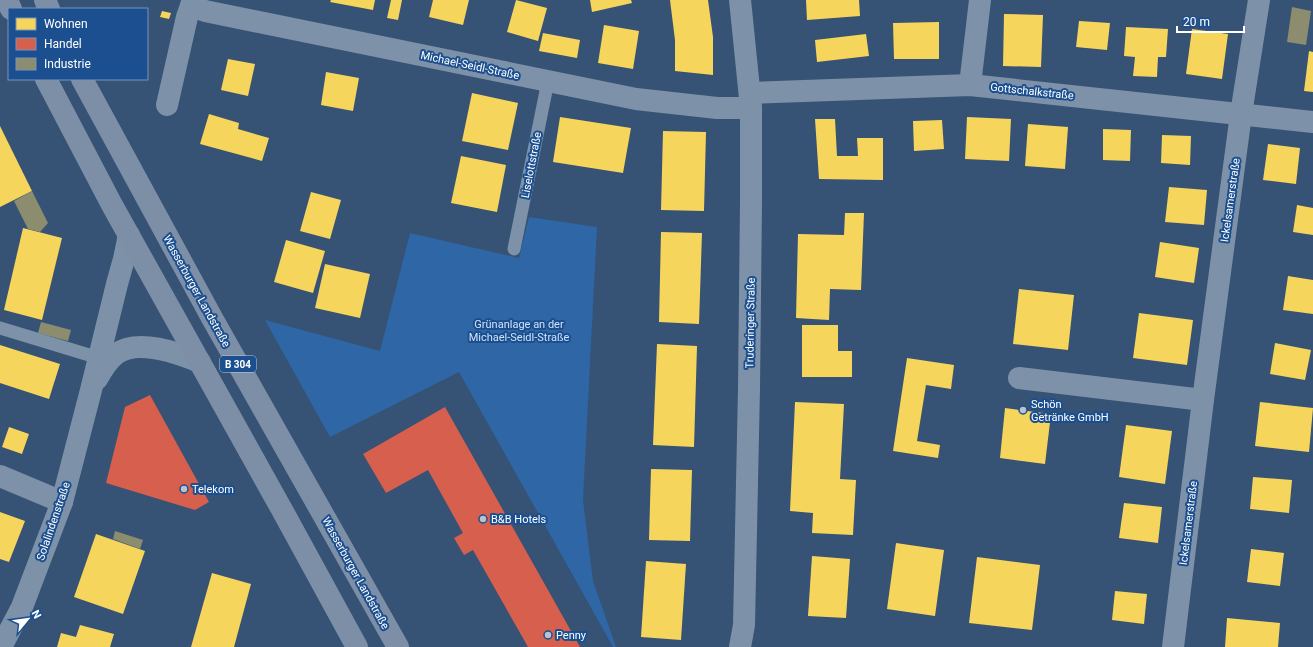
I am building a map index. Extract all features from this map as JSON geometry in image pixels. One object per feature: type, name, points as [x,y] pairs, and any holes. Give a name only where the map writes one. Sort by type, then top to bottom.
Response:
[{"type":"main road","name":"B 304","points":[[47,80],[129,235],[357,647]]},
{"type":"main road","name":"Wasserburger Landstraße","points":[[83,80],[212,318],[398,647]]},
{"type":"street","name":"Truderinger Straße","points":[[740,0],[751,101],[752,201],[744,625],[740,647]]},
{"type":"street","points":[[970,85],[980,0]]},
{"type":"street","name":"Ickelsamerstraße","points":[[1172,647],[1241,114],[1260,0]]},
{"type":"street","name":"Michael-Seidl-Straße","points":[[192,3],[205,11],[636,99],[717,108],[751,101]]},
{"type":"street","points":[[167,105],[187,17],[192,3]]},
{"type":"street","name":"Gottschalkstraße","points":[[751,101],[970,85],[1313,122]]},
{"type":"street","name":"Solalindenstraße","points":[[1,647],[22,608],[62,502],[129,235]]},
{"type":"street","name":"Solalindenstraße","points":[[91,390],[102,370],[116,354],[130,348],[153,347],[180,354],[200,362]]},
{"type":"street","points":[[1018,378],[1203,400]]},
{"type":"street","points":[[0,476],[62,502]]},
{"type":"lane","name":"Liselottstraße","points":[[514,249],[548,81]]},
{"type":"lane","points":[[0,328],[99,358]]},
{"type":"green space","name":"Grünanlage an der Michael-Seidl-Straße","points":[[529,217],[597,227],[583,500],[593,581],[616,647],[613,647],[459,372],[330,437],[265,320],[380,351],[410,233],[519,258]]},
{"type":"building: Wohnen","points":[[331,0],[375,0],[373,10],[330,2]]},
{"type":"building: Wohnen","points":[[391,0],[402,0],[398,20],[387,18]]},
{"type":"building: Wohnen","points":[[433,0],[469,0],[463,25],[429,17]]},
{"type":"building: Wohnen","points":[[516,0],[547,8],[538,41],[507,32]]},
{"type":"building: Wohnen","points":[[590,0],[631,0],[632,3],[592,12]]},
{"type":"building: Wohnen","points":[[670,0],[708,0],[713,37],[713,75],[675,71],[675,40]]},
{"type":"building: Wohnen","points":[[806,0],[859,0],[860,16],[807,20]]},
{"type":"building: Wohnen","points":[[162,11],[171,13],[169,19],[160,17]]},
{"type":"building: Wohnen","points":[[1004,14],[1043,15],[1041,67],[1003,66]]},
{"type":"building: Wohnen","points":[[1079,21],[1110,23],[1107,50],[1076,47]]},
{"type":"building: Wohnen","points":[[939,22],[939,59],[894,59],[893,23]]},
{"type":"building: Wohnen","points":[[604,25],[639,31],[633,69],[598,63]]},
{"type":"building: Wohnen","points":[[1126,27],[1168,29],[1166,57],[1158,57],[1157,77],[1133,76],[1135,57],[1124,56]]},
{"type":"building: Wohnen","points":[[1192,29],[1228,34],[1222,79],[1186,74]]},
{"type":"building: Wohnen","points":[[543,33],[580,40],[577,58],[539,51]]},
{"type":"building: Wohnen","points":[[866,34],[869,56],[817,62],[815,40]]},
{"type":"building: Wohnen","points":[[1309,51],[1313,52],[1313,92],[1304,91]]},
{"type":"building: Wohnen","points":[[228,59],[255,64],[248,96],[221,90]]},
{"type":"building: Wohnen","points":[[326,72],[359,78],[353,111],[321,105]]},
{"type":"building: Wohnen","points":[[472,93],[518,103],[508,150],[462,141]]},
{"type":"building: Wohnen","points":[[209,114],[239,123],[238,129],[269,138],[262,161],[200,144]]},
{"type":"building: Wohnen","points":[[560,117],[631,128],[623,173],[553,162]]},
{"type":"building: Wohnen","points":[[967,117],[1011,119],[1009,161],[965,159]]},
{"type":"building: Wohnen","points":[[815,119],[835,119],[837,156],[858,156],[857,138],[883,138],[883,180],[819,179]]},
{"type":"building: Wohnen","points":[[942,120],[944,149],[914,151],[913,121]]},
{"type":"building: Wohnen","points":[[1028,124],[1068,127],[1065,169],[1025,166]]},
{"type":"building: Wohnen","points":[[0,126],[32,191],[0,207]]},
{"type":"building: Wohnen","points":[[1103,129],[1131,130],[1130,161],[1103,160]]},
{"type":"building: Wohnen","points":[[663,131],[706,132],[704,211],[661,210]]},
{"type":"building: Wohnen","points":[[1162,135],[1191,136],[1190,165],[1161,163]]},
{"type":"building: Wohnen","points":[[1268,144],[1300,148],[1296,184],[1263,180]]},
{"type":"building: Wohnen","points":[[461,156],[506,165],[497,212],[451,203]]},
{"type":"building: Wohnen","points":[[1169,187],[1207,190],[1204,225],[1165,222]]},
{"type":"building: Wohnen","points":[[311,192],[341,200],[330,239],[300,231]]},
{"type":"building: Wohnen","points":[[1297,205],[1313,208],[1313,235],[1293,232]]},
{"type":"building: Wohnen","points":[[845,213],[864,213],[861,290],[830,289],[829,320],[796,318],[798,234],[844,235]]},
{"type":"building: Wohnen","points":[[23,228],[62,238],[42,320],[4,310]]},
{"type":"building: Wohnen","points":[[661,232],[702,233],[699,324],[659,322]]},
{"type":"building: Wohnen","points":[[286,240],[325,251],[313,293],[274,282]]},
{"type":"building: Wohnen","points":[[1160,242],[1199,248],[1194,283],[1155,277]]},
{"type":"building: Wohnen","points":[[325,264],[370,274],[360,318],[315,308]]},
{"type":"building: Wohnen","points":[[1288,276],[1313,280],[1313,314],[1283,310]]},
{"type":"building: Wohnen","points":[[1019,289],[1074,295],[1068,350],[1013,344]]},
{"type":"building: Wohnen","points":[[1139,313],[1193,320],[1187,365],[1133,358]]},
{"type":"building: Wohnen","points":[[802,325],[838,325],[838,351],[852,351],[852,377],[802,377]]},
{"type":"building: Wohnen","points":[[1275,343],[1311,350],[1305,380],[1270,374]]},
{"type":"building: Wohnen","points":[[657,344],[697,346],[694,447],[653,445]]},
{"type":"building: Wohnen","points":[[0,345],[60,364],[49,399],[0,383]]},
{"type":"building: Wohnen","points":[[907,358],[954,365],[951,389],[926,385],[917,441],[940,445],[938,458],[893,451]]},
{"type":"building: Wohnen","points":[[795,402],[844,404],[840,479],[856,480],[853,535],[812,533],[813,513],[790,511]]},
{"type":"building: Wohnen","points":[[1260,402],[1313,408],[1309,452],[1255,446]]},
{"type":"building: Wohnen","points":[[1005,408],[1051,414],[1045,464],[1000,458]]},
{"type":"building: Wohnen","points":[[1126,425],[1172,431],[1165,484],[1119,477]]},
{"type":"building: Wohnen","points":[[9,427],[29,434],[22,454],[2,447]]},
{"type":"building: Wohnen","points":[[651,469],[692,470],[690,541],[649,540]]},
{"type":"building: Wohnen","points":[[1253,477],[1292,480],[1289,513],[1250,509]]},
{"type":"building: Wohnen","points":[[1124,503],[1162,507],[1158,543],[1119,538]]},
{"type":"building: Wohnen","points":[[0,512],[25,521],[9,562],[0,559]]},
{"type":"building: Wohnen","points":[[96,534],[145,551],[123,614],[74,597]]},
{"type":"building: Wohnen","points":[[896,543],[944,550],[935,616],[887,609]]},
{"type":"building: Wohnen","points":[[1251,549],[1284,553],[1280,586],[1247,582]]},
{"type":"building: Wohnen","points":[[812,556],[850,559],[846,618],[808,616]]},
{"type":"building: Wohnen","points":[[977,557],[1040,565],[1032,630],[969,623]]},
{"type":"building: Wohnen","points":[[646,561],[686,564],[681,640],[641,637]]},
{"type":"building: Wohnen","points":[[212,573],[251,584],[234,647],[191,647]]},
{"type":"building: Wohnen","points":[[1115,591],[1147,594],[1144,624],[1112,620]]},
{"type":"building: Wohnen","points":[[1227,618],[1280,623],[1278,647],[1225,647]]},
{"type":"building: Wohnen","points":[[80,625],[114,634],[110,647],[57,647],[61,633],[76,637]]},
{"type":"building: Handel","points":[[150,395],[209,502],[195,510],[106,483],[125,407]]},
{"type":"building: Handel","points":[[445,407],[580,647],[528,647],[473,550],[464,555],[454,538],[463,533],[428,470],[386,493],[363,454]]},
{"type":"building: Industrie","points":[[1292,7],[1311,11],[1306,45],[1287,42]]},
{"type":"building: Industrie","points":[[32,191],[48,223],[40,232],[28,229],[14,201]]},
{"type":"building: Industrie","points":[[41,322],[71,330],[68,341],[38,333]]},
{"type":"building: Industrie","points":[[115,531],[143,540],[140,549],[113,539]]},
{"type":"place","name":"Schön Getränke GmbH","points":[[1023,410]]},
{"type":"place","name":"Telekom","points":[[184,489]]},
{"type":"place","name":"B&B Hotels","points":[[483,519]]},
{"type":"place","name":"Penny","points":[[548,635]]}]
